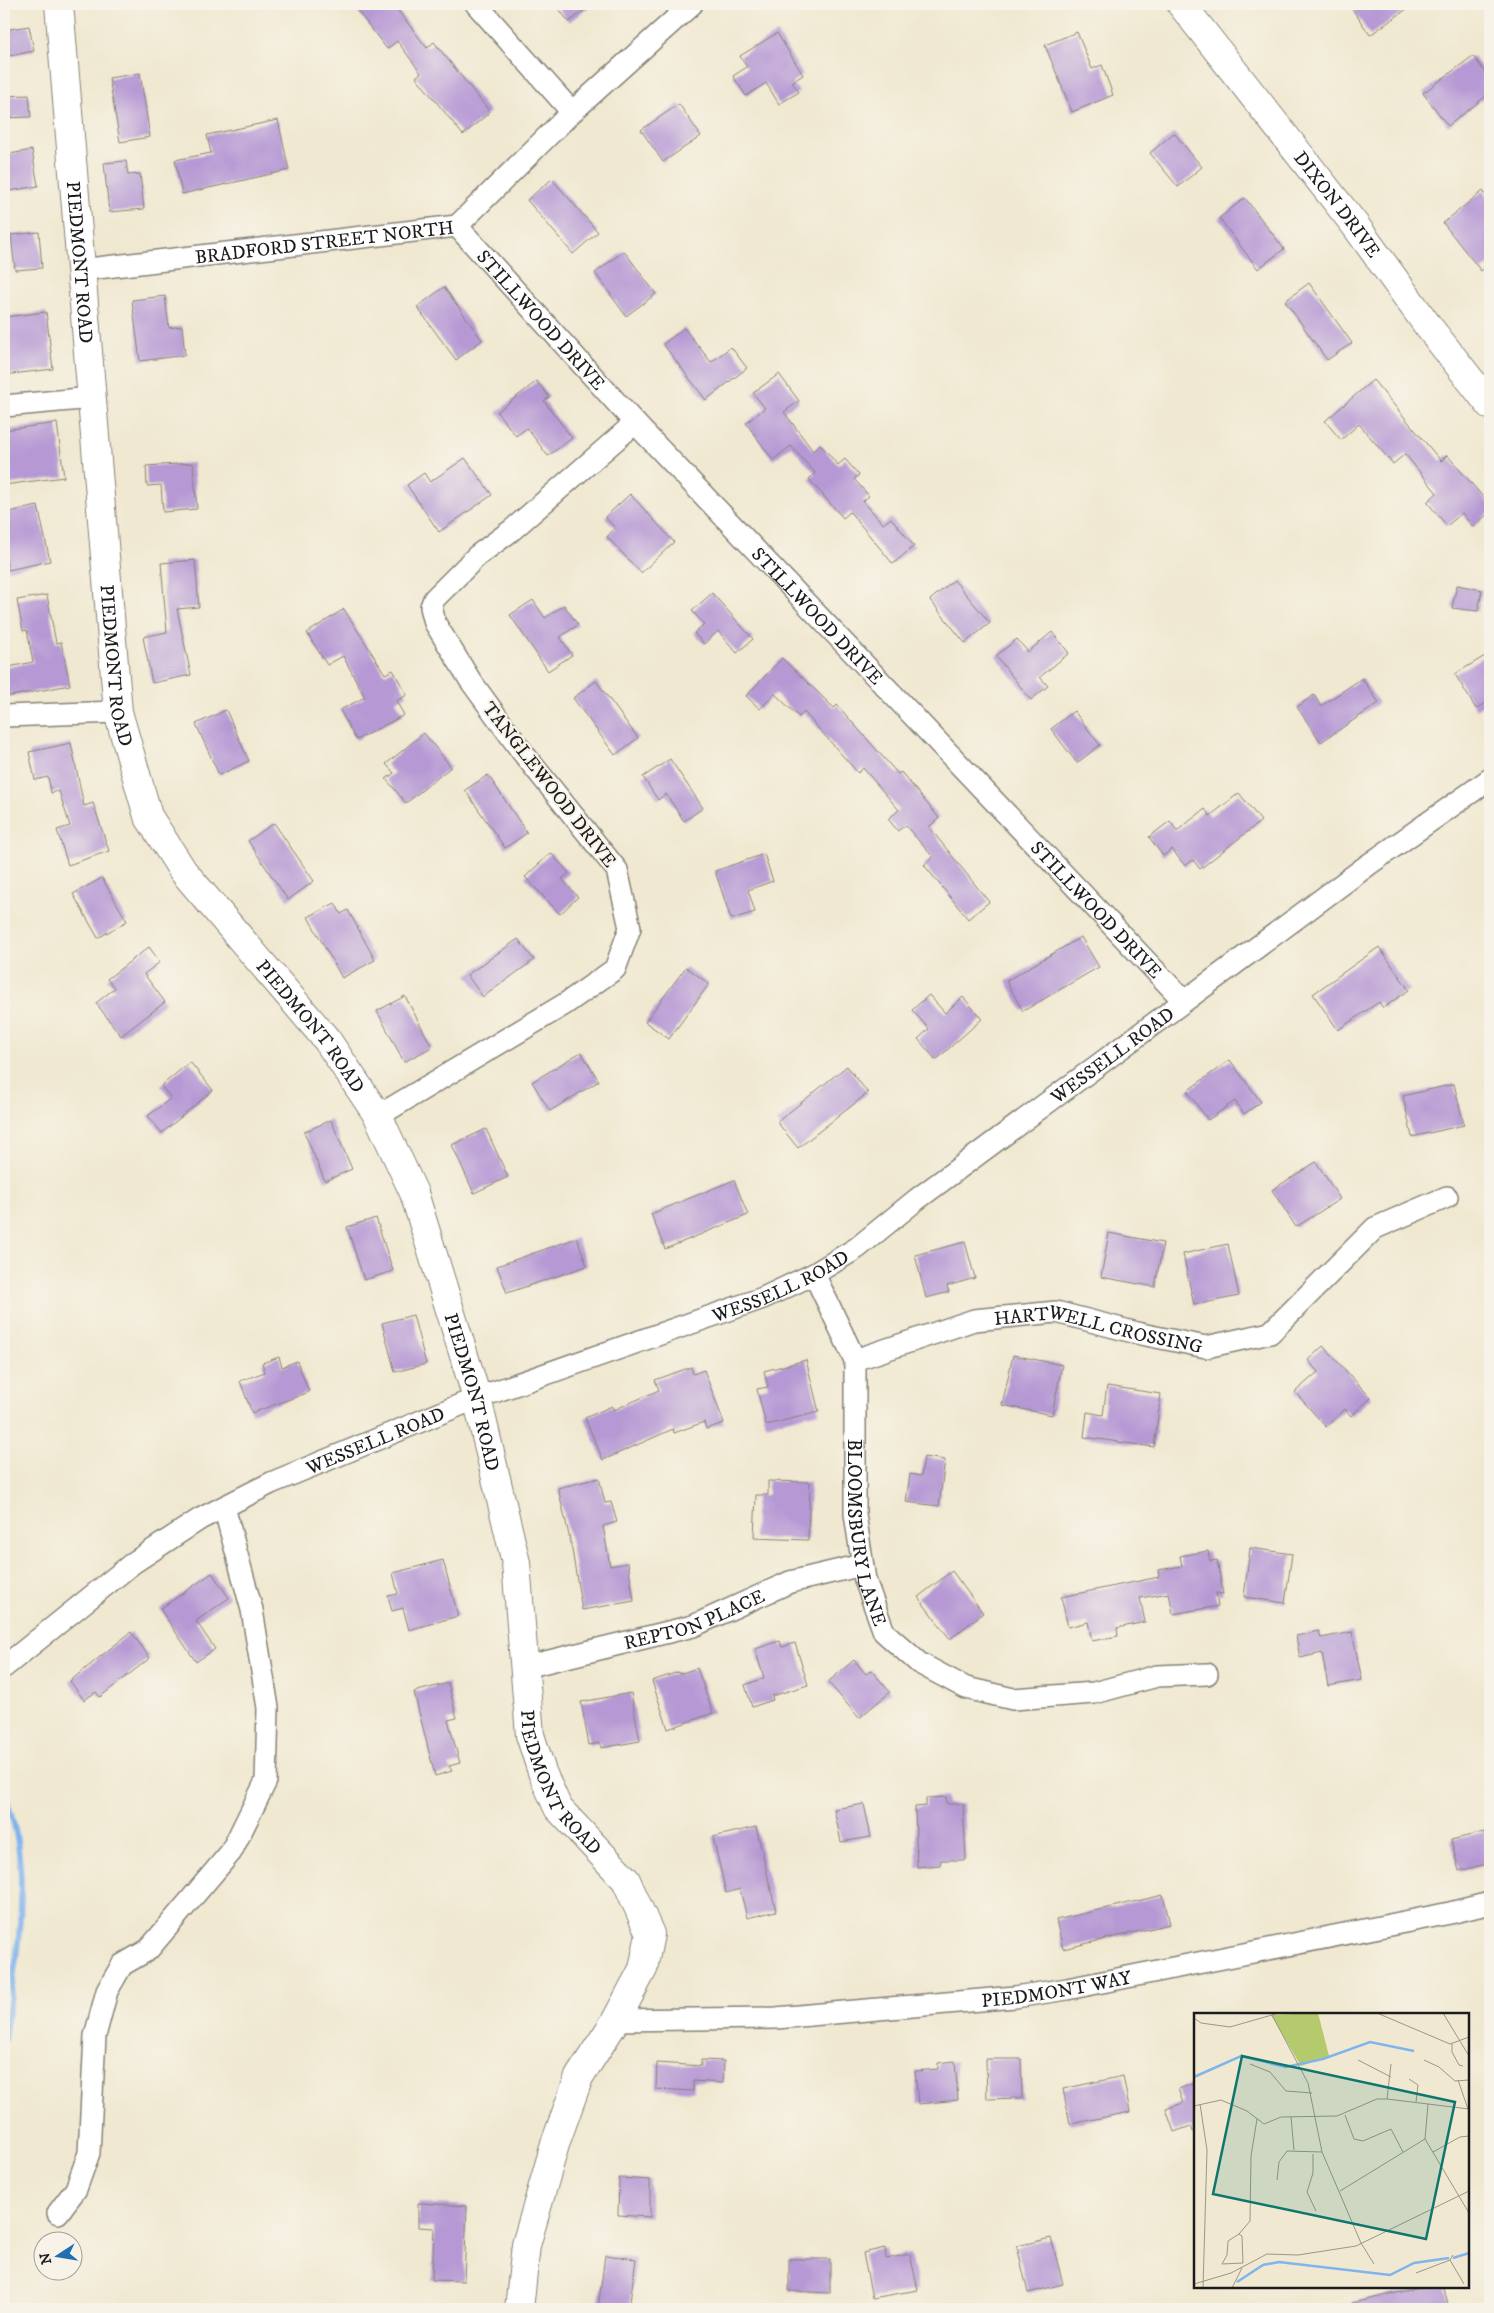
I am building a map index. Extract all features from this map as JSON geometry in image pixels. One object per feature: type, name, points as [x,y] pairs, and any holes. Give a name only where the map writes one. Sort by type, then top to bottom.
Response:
[{"type":"street","name":"PIEDMONT ROAD","points":[[59,4],[118,712],[148,816],[183,871],[327,1040],[378,1116],[414,1193],[477,1398],[516,1563],[530,1735],[542,1772],[558,1808],[626,1880],[650,1934],[643,1969],[616,2020],[579,2077],[556,2141],[526,2245],[519,2309]]},
{"type":"street","points":[[476,4],[572,112]]},
{"type":"street","name":"BRADFORD STREET NORTH","points":[[80,270],[457,226],[572,112],[692,4]]},
{"type":"street","name":"DIXON DRIVE","points":[[1182,4],[1355,226],[1428,326],[1490,405]]},
{"type":"street","name":"STILLWOOD DRIVE","points":[[457,226],[635,423],[1184,1001]]},
{"type":"street","points":[[4,406],[92,398]]},
{"type":"street","name":"TANGLEWOOD DRIVE","points":[[378,1116],[565,1004],[615,969],[630,928],[617,870],[523,753],[470,680],[435,623],[430,607],[434,599],[477,556],[512,530],[635,423]]},
{"type":"street","points":[[4,716],[118,712]]},
{"type":"street","name":"WESSELL ROAD","points":[[4,1667],[133,1563],[200,1519],[271,1483],[477,1398],[763,1298],[814,1274],[856,1248],[916,1200],[1184,1001],[1490,779]]},
{"type":"street","name":"HARTWELL CROSSING","points":[[855,1360],[974,1320],[1056,1312],[1141,1334],[1206,1347],[1270,1333],[1375,1228],[1447,1197]]},
{"type":"street","name":"BLOOMSBURY LANE","points":[[814,1274],[855,1360],[855,1514],[865,1580],[884,1632],[919,1663],[966,1688],[1013,1699],[1094,1693],[1157,1676],[1207,1674]]},
{"type":"street","points":[[58,2212],[76,2189],[89,2154],[95,2036],[107,1991],[122,1965],[148,1950],[232,1852],[266,1781],[266,1698],[252,1610],[224,1507]]},
{"type":"street","name":"REPTON PLACE","points":[[525,1667],[693,1626],[790,1582],[862,1565]]},
{"type":"street","name":"PIEDMONT WAY","points":[[616,2020],[776,2018],[1015,1997],[1067,1989],[1450,1913],[1490,1903]]},
{"type":"building","points":[[352,4],[393,4],[427,48],[434,42],[490,112],[463,135],[416,77],[421,73],[397,41],[387,49]]},
{"type":"building","points":[[555,4],[593,4],[569,22]]},
{"type":"building","points":[[1349,4],[1414,4],[1370,35]]},
{"type":"building","points":[[29,26],[34,51],[4,57],[4,30]]},
{"type":"building","points":[[1077,32],[1092,69],[1102,65],[1113,95],[1072,112],[1045,45]]},
{"type":"building","points":[[777,33],[803,75],[792,82],[799,92],[779,104],[766,83],[746,96],[733,76],[747,67],[740,56]]},
{"type":"building","points":[[1473,56],[1490,79],[1490,93],[1448,126],[1423,93]]},
{"type":"building","points":[[140,73],[150,137],[120,142],[109,78]]},
{"type":"building","points":[[29,95],[31,117],[4,118],[4,96]]},
{"type":"building","points":[[679,104],[701,136],[663,162],[641,130]]},
{"type":"building","points":[[278,120],[289,170],[182,194],[175,160],[211,153],[207,135]]},
{"type":"building","points":[[1174,133],[1202,167],[1178,187],[1150,153]]},
{"type":"building","points":[[32,150],[38,186],[4,192],[4,155]]},
{"type":"building","points":[[126,161],[128,175],[140,174],[144,209],[109,212],[104,163]]},
{"type":"building","points":[[552,179],[598,232],[573,254],[527,200]]},
{"type":"building","points":[[1483,191],[1490,201],[1490,264],[1481,271],[1443,223]]},
{"type":"building","points":[[1245,198],[1284,249],[1258,269],[1219,218]]},
{"type":"building","points":[[39,232],[42,268],[15,270],[11,235]]},
{"type":"building","points":[[624,251],[656,294],[626,316],[595,273]]},
{"type":"building","points":[[1309,283],[1352,343],[1327,360],[1285,301]]},
{"type":"building","points":[[444,287],[482,340],[456,360],[417,307]]},
{"type":"building","points":[[165,296],[169,328],[182,326],[185,355],[140,361],[132,300]]},
{"type":"building","points":[[46,312],[53,369],[4,375],[4,317]]},
{"type":"building","points":[[684,328],[711,362],[731,347],[747,368],[706,400],[663,344]]},
{"type":"building","points":[[779,374],[799,401],[784,412],[813,451],[820,444],[838,465],[845,459],[859,475],[854,479],[869,496],[863,501],[883,524],[891,518],[914,546],[893,564],[850,512],[843,518],[809,479],[815,473],[791,446],[773,460],[746,423],[765,408],[753,393]]},
{"type":"building","points":[[1373,380],[1441,461],[1447,455],[1490,505],[1490,512],[1473,527],[1462,513],[1447,526],[1427,502],[1437,493],[1405,454],[1393,464],[1359,424],[1341,440],[1325,421]]},
{"type":"building","points":[[537,381],[549,397],[544,401],[572,438],[548,456],[527,428],[516,436],[497,412]]},
{"type":"building","points":[[57,423],[64,477],[4,485],[4,430]]},
{"type":"building","points":[[465,458],[492,495],[439,532],[407,485],[424,473],[430,482]]},
{"type":"building","points":[[193,463],[197,509],[163,512],[161,485],[147,486],[146,466]]},
{"type":"building","points":[[630,494],[674,542],[641,573],[607,537],[615,528],[605,517]]},
{"type":"building","points":[[38,506],[50,561],[8,570],[4,549],[4,513]]},
{"type":"building","points":[[195,560],[199,607],[177,609],[191,675],[152,683],[143,637],[167,632],[161,563]]},
{"type":"building","points":[[954,580],[990,623],[965,643],[930,600]]},
{"type":"building","points":[[1457,585],[1482,590],[1478,611],[1452,608]]},
{"type":"building","points":[[712,593],[753,639],[737,653],[718,631],[704,644],[694,633],[704,624],[692,611]]},
{"type":"building","points":[[47,595],[56,643],[61,642],[70,685],[6,697],[4,668],[33,662],[27,630],[23,631],[17,600]]},
{"type":"building","points":[[533,600],[545,618],[564,605],[578,625],[560,637],[572,655],[548,671],[510,615]]},
{"type":"building","points":[[344,609],[385,674],[393,670],[407,695],[396,701],[404,715],[356,740],[340,710],[365,697],[343,656],[327,665],[307,633]]},
{"type":"building","points":[[1052,632],[1069,653],[1040,677],[1048,686],[1031,700],[996,656],[1017,639],[1028,652]]},
{"type":"building","points":[[1490,653],[1490,701],[1476,709],[1455,674]]},
{"type":"building","points":[[782,658],[834,708],[837,705],[898,774],[901,772],[939,818],[929,827],[989,902],[968,919],[924,865],[933,857],[905,825],[898,831],[888,819],[899,810],[863,768],[858,773],[804,712],[799,717],[775,694],[760,709],[746,696]]},
{"type":"building","points":[[1362,678],[1379,703],[1321,742],[1297,707],[1314,695],[1321,706]]},
{"type":"building","points":[[596,681],[638,738],[615,755],[573,698]]},
{"type":"building","points":[[226,710],[249,761],[219,775],[196,724]]},
{"type":"building","points":[[1074,711],[1100,745],[1077,763],[1051,729]]},
{"type":"building","points":[[424,733],[451,767],[406,803],[386,779],[394,773],[386,764]]},
{"type":"building","points":[[71,743],[84,806],[93,803],[109,851],[68,865],[57,830],[70,826],[59,791],[51,793],[48,777],[35,780],[29,752]]},
{"type":"building","points":[[670,759],[703,808],[684,821],[666,794],[658,800],[643,777]]},
{"type":"building","points":[[488,775],[527,833],[505,848],[465,790]]},
{"type":"building","points":[[1239,793],[1261,821],[1200,869],[1193,860],[1185,866],[1172,849],[1163,856],[1149,837],[1170,821],[1177,831],[1205,809],[1210,816]]},
{"type":"building","points":[[274,823],[314,881],[288,900],[248,841]]},
{"type":"building","points":[[551,853],[569,873],[562,879],[578,897],[560,914],[525,877]]},
{"type":"building","points":[[764,854],[773,881],[748,890],[755,912],[731,919],[715,871]]},
{"type":"building","points":[[102,878],[127,921],[98,938],[73,894]]},
{"type":"building","points":[[335,903],[341,914],[348,910],[375,960],[342,978],[308,917]]},
{"type":"building","points":[[1081,937],[1099,967],[1023,1011],[1006,981]]},
{"type":"building","points":[[518,939],[534,960],[483,997],[467,975]]},
{"type":"building","points":[[149,947],[160,962],[144,974],[165,1002],[121,1036],[96,1003],[115,988],[107,979]]},
{"type":"building","points":[[1379,947],[1409,990],[1383,1008],[1379,1002],[1338,1030],[1313,994]]},
{"type":"building","points":[[686,967],[709,984],[669,1039],[645,1022]]},
{"type":"building","points":[[929,995],[945,1013],[963,997],[982,1019],[936,1060],[918,1039],[929,1029],[912,1010]]},
{"type":"building","points":[[405,996],[432,1047],[404,1062],[377,1011]]},
{"type":"building","points":[[581,1052],[599,1081],[550,1111],[532,1082]]},
{"type":"building","points":[[1230,1060],[1261,1102],[1244,1114],[1235,1101],[1208,1120],[1187,1091]]},
{"type":"building","points":[[190,1062],[213,1090],[162,1133],[148,1116],[171,1098],[161,1086]]},
{"type":"building","points":[[847,1066],[868,1093],[798,1148],[777,1122]]},
{"type":"building","points":[[1454,1084],[1464,1125],[1412,1137],[1403,1096]]},
{"type":"building","points":[[331,1120],[352,1169],[325,1181],[304,1132]]},
{"type":"building","points":[[486,1129],[508,1177],[474,1193],[452,1145]]},
{"type":"building","points":[[1316,1162],[1340,1199],[1296,1227],[1272,1190]]},
{"type":"building","points":[[734,1180],[748,1215],[665,1249],[651,1214]]},
{"type":"building","points":[[376,1218],[393,1271],[364,1280],[347,1227]]},
{"type":"building","points":[[1109,1233],[1163,1243],[1155,1287],[1101,1277]]},
{"type":"building","points":[[577,1238],[587,1266],[507,1293],[497,1266]]},
{"type":"building","points":[[965,1242],[975,1278],[947,1286],[949,1292],[926,1298],[915,1255]]},
{"type":"building","points":[[1228,1244],[1239,1296],[1194,1305],[1183,1254]]},
{"type":"building","points":[[413,1315],[426,1364],[395,1372],[382,1323]]},
{"type":"building","points":[[1323,1346],[1371,1398],[1351,1416],[1345,1409],[1326,1427],[1295,1392],[1318,1372],[1308,1360]]},
{"type":"building","points":[[1013,1355],[1062,1365],[1052,1415],[1002,1405]]},
{"type":"building","points":[[279,1357],[282,1367],[297,1361],[309,1392],[252,1413],[240,1381],[265,1372],[262,1363]]},
{"type":"building","points":[[806,1360],[819,1412],[766,1425],[757,1389],[768,1387],[764,1371]]},
{"type":"building","points":[[691,1367],[693,1374],[704,1370],[724,1423],[706,1429],[704,1422],[674,1433],[673,1429],[603,1460],[585,1418],[612,1406],[614,1410],[659,1390],[655,1380]]},
{"type":"building","points":[[1107,1386],[1161,1394],[1154,1447],[1084,1437],[1087,1412],[1103,1415]]},
{"type":"building","points":[[924,1457],[945,1460],[939,1506],[906,1502],[910,1474],[921,1476]]},
{"type":"building","points":[[599,1478],[605,1503],[611,1502],[617,1522],[603,1526],[610,1566],[628,1563],[634,1601],[582,1610],[571,1544],[558,1488]]},
{"type":"building","points":[[768,1481],[810,1482],[808,1540],[754,1538],[756,1495],[768,1495]]},
{"type":"building","points":[[1250,1548],[1292,1554],[1285,1603],[1244,1597]]},
{"type":"building","points":[[1208,1551],[1210,1561],[1217,1560],[1223,1594],[1216,1593],[1218,1606],[1173,1614],[1169,1593],[1140,1598],[1145,1622],[1117,1628],[1118,1636],[1092,1641],[1088,1622],[1068,1627],[1061,1597],[1159,1577],[1158,1570],[1182,1566],[1180,1556]]},
{"type":"building","points":[[443,1560],[458,1616],[409,1630],[403,1608],[392,1611],[388,1596],[398,1594],[393,1573]]},
{"type":"building","points":[[952,1571],[983,1613],[950,1639],[918,1597]]},
{"type":"building","points":[[212,1573],[229,1598],[196,1621],[215,1649],[196,1662],[160,1609]]},
{"type":"building","points":[[1319,1631],[1321,1638],[1352,1632],[1362,1680],[1328,1686],[1322,1653],[1300,1658],[1296,1636]]},
{"type":"building","points":[[131,1632],[150,1658],[100,1697],[96,1692],[84,1700],[70,1681]]},
{"type":"building","points":[[780,1641],[782,1647],[795,1643],[808,1685],[772,1696],[773,1700],[752,1707],[745,1685],[764,1678],[755,1649]]},
{"type":"building","points":[[854,1660],[866,1674],[871,1670],[890,1692],[859,1718],[828,1682]]},
{"type":"building","points":[[697,1668],[713,1713],[668,1729],[652,1681]]},
{"type":"building","points":[[448,1683],[457,1718],[448,1720],[460,1763],[449,1766],[452,1771],[435,1776],[414,1692]]},
{"type":"building","points":[[631,1693],[640,1741],[601,1748],[600,1743],[589,1745],[581,1702]]},
{"type":"building","points":[[946,1797],[947,1804],[963,1804],[966,1860],[941,1860],[940,1865],[917,1867],[915,1807],[926,1806],[926,1798]]},
{"type":"building","points":[[864,1804],[871,1837],[841,1842],[834,1809]]},
{"type":"building","points":[[756,1827],[776,1911],[747,1918],[740,1889],[726,1893],[713,1837]]},
{"type":"building","points":[[1484,1832],[1490,1863],[1459,1871],[1451,1840]]},
{"type":"building","points":[[1163,1895],[1170,1924],[1063,1949],[1056,1920]]},
{"type":"building","points":[[986,2059],[1021,2059],[1022,2098],[987,2099]]},
{"type":"building","points":[[701,2060],[724,2061],[723,2083],[693,2081],[693,2091],[656,2089],[657,2063],[701,2066]]},
{"type":"building","points":[[955,2061],[958,2100],[918,2104],[915,2071],[938,2069],[938,2063]]},
{"type":"building","points":[[1123,2076],[1130,2112],[1070,2124],[1063,2089]]},
{"type":"building","points":[[1194,2083],[1193,2132],[1191,2126],[1174,2132],[1166,2109],[1183,2103],[1178,2089]]},
{"type":"building","points":[[619,2178],[650,2180],[650,2217],[618,2215]]},
{"type":"building","points":[[418,2203],[467,2206],[464,2281],[432,2280],[434,2228],[418,2227]]},
{"type":"building","points":[[1051,2238],[1063,2284],[1028,2293],[1017,2246]]},
{"type":"building","points":[[885,2248],[886,2259],[910,2254],[918,2290],[872,2298],[863,2253]]},
{"type":"building","points":[[605,2255],[636,2259],[629,2309],[598,2309]]},
{"type":"building","points":[[789,2259],[830,2259],[830,2293],[789,2291]]},
{"type":"building","points":[[1419,2288],[1444,2288],[1449,2309],[1352,2309],[1352,2303]]},
{"type":"waterway","points":[[4,1789],[16,1834],[21,1885],[19,1937],[4,2040]]}]
